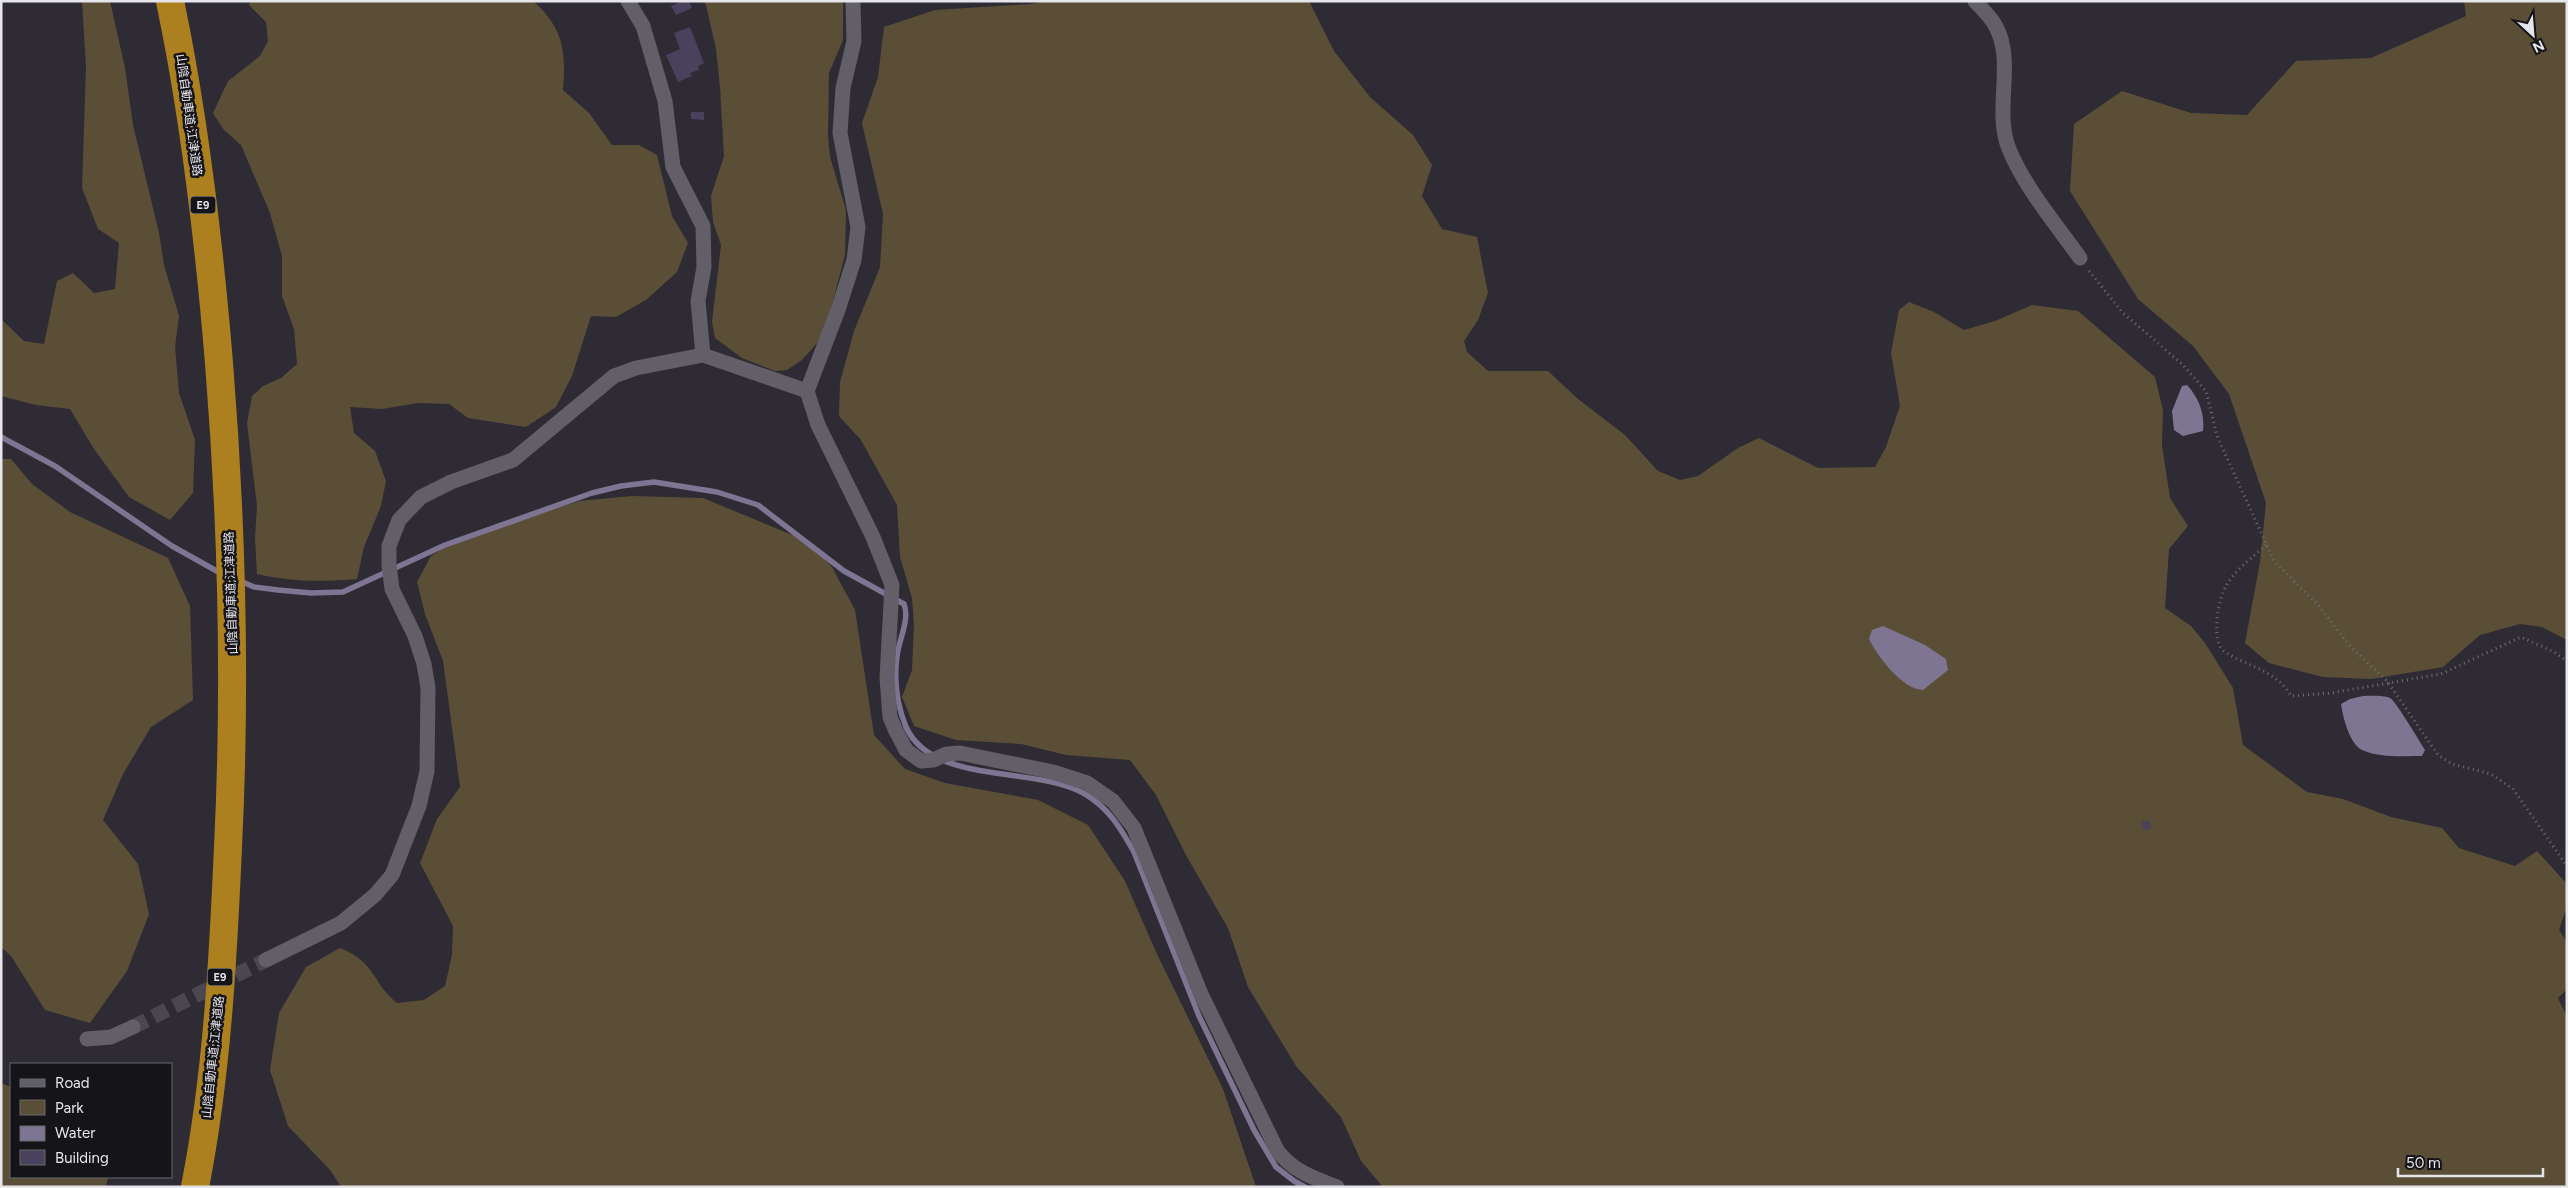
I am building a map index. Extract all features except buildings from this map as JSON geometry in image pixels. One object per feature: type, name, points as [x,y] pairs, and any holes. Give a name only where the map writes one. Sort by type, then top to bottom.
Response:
[{"type":"highway","name":"山陰自動車道;江津道路","points":[[170,1],[184,70],[210,262],[222,411],[233,605],[232,766],[218,1011],[204,1144],[195,1187]]},
{"type":"street","points":[[628,1],[643,26],[665,101],[672,167],[702,226],[704,267],[698,301],[703,355]]},
{"type":"street","points":[[854,1],[854,41],[843,88],[840,133],[858,227],[854,260],[838,310],[807,391],[818,424],[873,537],[892,585],[892,606],[886,654],[890,717],[906,750],[921,761],[933,760],[947,754],[960,753],[1053,772],[1087,783],[1113,801],[1134,828],[1201,994],[1277,1150],[1283,1159],[1304,1174],[1337,1187]]},
{"type":"street","points":[[1975,1],[1995,24],[2001,40],[2003,118],[2008,149],[2030,188],[2080,258]]},
{"type":"street","points":[[266,960],[341,923],[375,895],[392,875],[419,806],[427,771],[428,688],[424,664],[415,636],[389,572],[389,546],[399,520],[421,497],[451,482],[513,460],[614,376],[636,368],[703,355],[807,391]]},
{"type":"street","points":[[87,1039],[111,1037],[133,1027]]},
{"type":"path","points":[[2080,258],[2123,313],[2182,364],[2206,391],[2217,436],[2274,561],[2318,605],[2352,647],[2387,681],[2438,754],[2452,764],[2490,774],[2513,789],[2567,866]]},
{"type":"path","points":[[2266,544],[2225,587],[2218,611],[2216,637],[2223,651],[2267,671],[2288,689],[2291,696],[2331,693],[2387,681],[2440,674],[2520,637],[2554,652],[2567,661]]},
{"type":"green space","points":[[82,1],[110,1],[125,68],[133,125],[159,233],[164,265],[179,316],[175,347],[179,393],[195,440],[193,493],[170,520],[129,497],[94,449],[70,409],[36,405],[1,396],[1,319],[24,341],[44,344],[57,281],[73,273],[94,293],[115,289],[119,243],[98,229],[82,188],[86,67]]},
{"type":"green space","points":[[250,1],[533,1],[551,21],[561,41],[564,64],[563,90],[589,113],[612,145],[639,145],[657,155],[672,216],[688,243],[677,272],[646,300],[616,317],[591,316],[572,376],[556,407],[526,427],[468,418],[449,404],[418,403],[382,409],[350,407],[354,433],[375,451],[386,481],[381,506],[364,547],[357,579],[307,581],[257,574],[255,538],[257,506],[247,423],[252,396],[263,386],[281,378],[297,364],[294,329],[282,296],[282,256],[270,213],[241,145],[224,130],[213,113],[228,81],[260,56],[268,41],[266,22],[249,5]]},
{"type":"green space","points":[[703,1],[843,1],[843,40],[829,73],[828,136],[830,157],[846,210],[845,255],[828,320],[818,342],[802,360],[787,370],[775,371],[742,358],[715,338],[712,322],[721,245],[713,222],[711,196],[724,156],[716,49],[706,5]]},
{"type":"green space","points":[[1045,1],[1309,1],[1334,51],[1370,97],[1413,135],[1432,165],[1422,196],[1442,229],[1477,237],[1488,293],[1478,320],[1464,341],[1467,352],[1488,371],[1548,371],[1578,399],[1625,435],[1658,471],[1680,480],[1698,476],[1738,448],[1759,438],[1818,468],[1875,467],[1886,447],[1900,406],[1891,353],[1899,310],[1909,302],[1934,312],[1964,330],[1995,321],[2032,305],[2078,311],[2155,377],[2163,410],[2162,445],[2170,498],[2188,526],[2169,549],[2165,608],[2191,626],[2205,643],[2233,688],[2243,745],[2307,792],[2343,799],[2391,817],[2442,828],[2459,848],[2515,866],[2537,851],[2567,884],[2567,906],[2559,930],[2567,942],[2567,989],[2558,998],[2567,1017],[2567,1187],[1383,1187],[1361,1161],[1341,1117],[1296,1066],[1248,987],[1228,928],[1187,857],[1156,795],[1130,760],[1066,755],[1021,744],[956,740],[914,726],[902,697],[912,670],[914,625],[912,598],[900,557],[897,505],[861,440],[839,416],[840,382],[854,331],[880,267],[883,214],[862,123],[878,77],[884,27],[935,10],[1031,4]]},
{"type":"green space","points":[[2464,1],[2567,1],[2567,640],[2542,627],[2520,624],[2480,635],[2443,667],[2371,679],[2323,677],[2269,663],[2245,643],[2260,562],[2266,503],[2229,394],[2193,346],[2138,299],[2070,191],[2074,124],[2122,91],[2191,113],[2247,115],[2296,61],[2371,58],[2466,16]]},
{"type":"green space","points":[[1,459],[11,459],[32,484],[70,512],[168,558],[190,606],[193,700],[151,727],[123,774],[103,820],[138,864],[149,914],[127,971],[90,1023],[45,1010],[11,956],[1,947]]},
{"type":"green space","points":[[632,496],[703,498],[809,542],[832,567],[855,610],[874,735],[905,769],[945,783],[1038,800],[1088,825],[1125,881],[1156,952],[1223,1089],[1256,1187],[341,1187],[331,1171],[288,1126],[270,1070],[279,1013],[306,967],[340,948],[361,960],[382,988],[397,1003],[424,1000],[445,986],[452,955],[453,926],[420,863],[437,819],[460,787],[443,661],[425,614],[417,582],[431,556],[450,544],[580,501]]},
{"type":"green space","points":[[1,1083],[10,1087],[10,1178],[108,1178],[106,1187],[1,1187]]},
{"type":"water","points":[[2187,385],[2195,395],[2200,406],[2203,418],[2203,431],[2183,436],[2174,430],[2172,411],[2182,386]]},
{"type":"water","points":[[1883,626],[1925,645],[1946,659],[1948,670],[1923,690],[1915,689],[1907,684],[1884,663],[1869,639],[1872,630]]},
{"type":"water","points":[[2363,696],[2384,696],[2393,700],[2425,750],[2422,756],[2376,754],[2357,747],[2347,729],[2341,704],[2350,699]]},
{"type":"waterway","points":[[1,437],[55,466],[172,546],[222,574]]},
{"type":"waterway","points":[[238,580],[254,587],[278,590],[311,593],[343,592],[445,545],[592,493],[621,486],[654,482],[717,492],[758,505],[844,571],[904,604],[906,616],[898,650],[896,683],[900,710],[906,727],[919,746],[938,758],[961,766],[1064,785],[1085,794],[1108,812],[1134,852],[1199,1016],[1254,1130],[1276,1167],[1305,1187]]},
{"type":"tunnel","points":[[133,1027],[266,960]]}]
